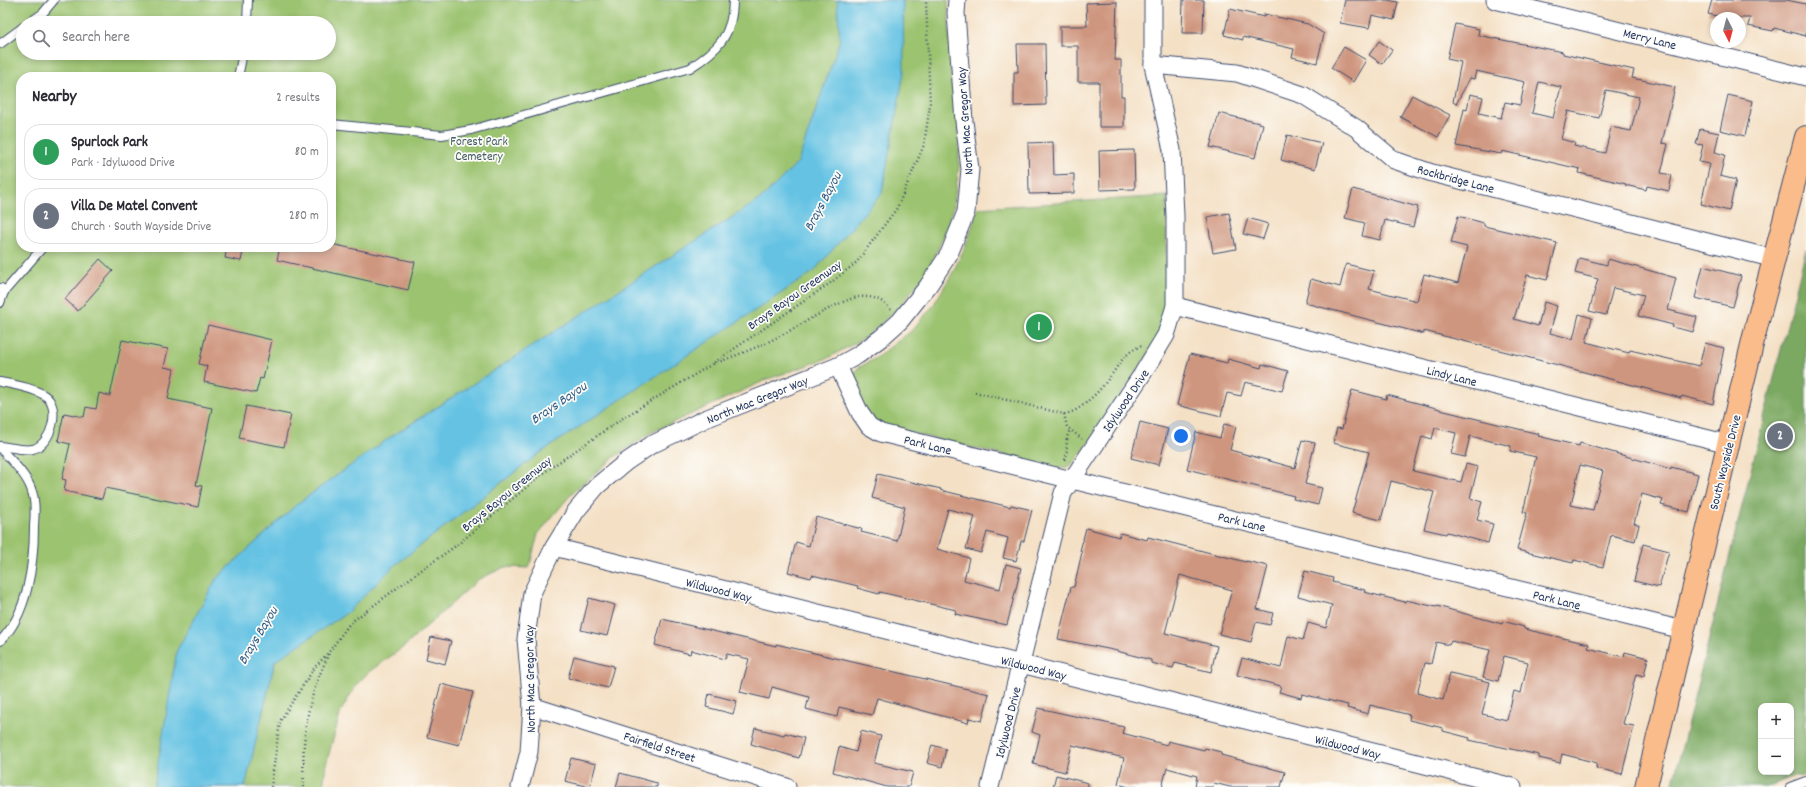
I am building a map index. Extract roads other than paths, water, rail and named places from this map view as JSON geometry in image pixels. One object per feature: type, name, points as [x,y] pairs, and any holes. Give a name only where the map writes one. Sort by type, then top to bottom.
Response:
[{"type":"main road","name":"South Wayside Drive","points":[[1646,787],[1683,630],[1806,137]]},
{"type":"street","name":"North Mac Gregor Way","points":[[520,787],[529,752],[532,706],[526,639],[532,593],[554,547],[576,511],[597,486],[651,444],[706,419],[838,366],[858,355],[881,338],[900,321],[928,286],[949,254],[966,212],[970,169],[963,105],[956,13],[957,0]]},
{"type":"street","name":"Idylwood Drive","points":[[990,787],[1069,473],[1143,373],[1166,335],[1175,306],[1175,216],[1172,150],[1153,65],[1152,0]]},
{"type":"street","name":"Merry Lane","points":[[1495,0],[1806,77]]},
{"type":"street","name":"Rockbridge Lane","points":[[1153,65],[1237,73],[1303,95],[1356,128],[1394,160],[1432,173],[1775,259]]},
{"type":"street","name":"Lindy Lane","points":[[1175,306],[1729,444]]},
{"type":"street","name":"Park Lane","points":[[838,366],[860,413],[869,426],[881,433],[1069,473],[1683,630]]},
{"type":"street","name":"Wildwood Way","points":[[554,547],[1513,787]]},
{"type":"street","name":"Fairfield Street","points":[[532,706],[787,787]]},
{"type":"lane","points":[[39,16],[54,0]]},
{"type":"lane","points":[[247,16],[248,0]]},
{"type":"lane","points":[[336,124],[442,135],[471,130],[690,68],[707,57],[722,42],[731,23],[733,0]]},
{"type":"lane","points":[[0,44],[16,33]]},
{"type":"lane","points":[[239,72],[242,60]]},
{"type":"lane","points":[[0,303],[2,290],[38,252]]},
{"type":"lane","points":[[0,382],[13,384],[44,395],[51,402],[53,411],[52,424],[48,436],[35,448],[25,450],[0,447]]},
{"type":"lane","points":[[0,447],[29,483],[35,500],[34,549],[30,575],[23,603],[7,635],[0,641]]},
{"type":"lane","points":[[1790,787],[1806,782]]},
{"type":"water","name":"Brays Bayou","points":[[837,0],[903,0],[904,72],[882,193],[813,272],[537,455],[394,566],[348,612],[275,661],[245,787],[154,787],[177,650],[216,579],[297,504],[389,438],[762,198],[798,162],[840,40]]},
{"type":"place","name":"Spurlock Park","points":[[1039,327]]},
{"type":"place","name":"Villa De Matel Convent","points":[[1780,436]]},
{"type":"park label","name":"Forest Park Cemetery","points":[[479,148]]}]
